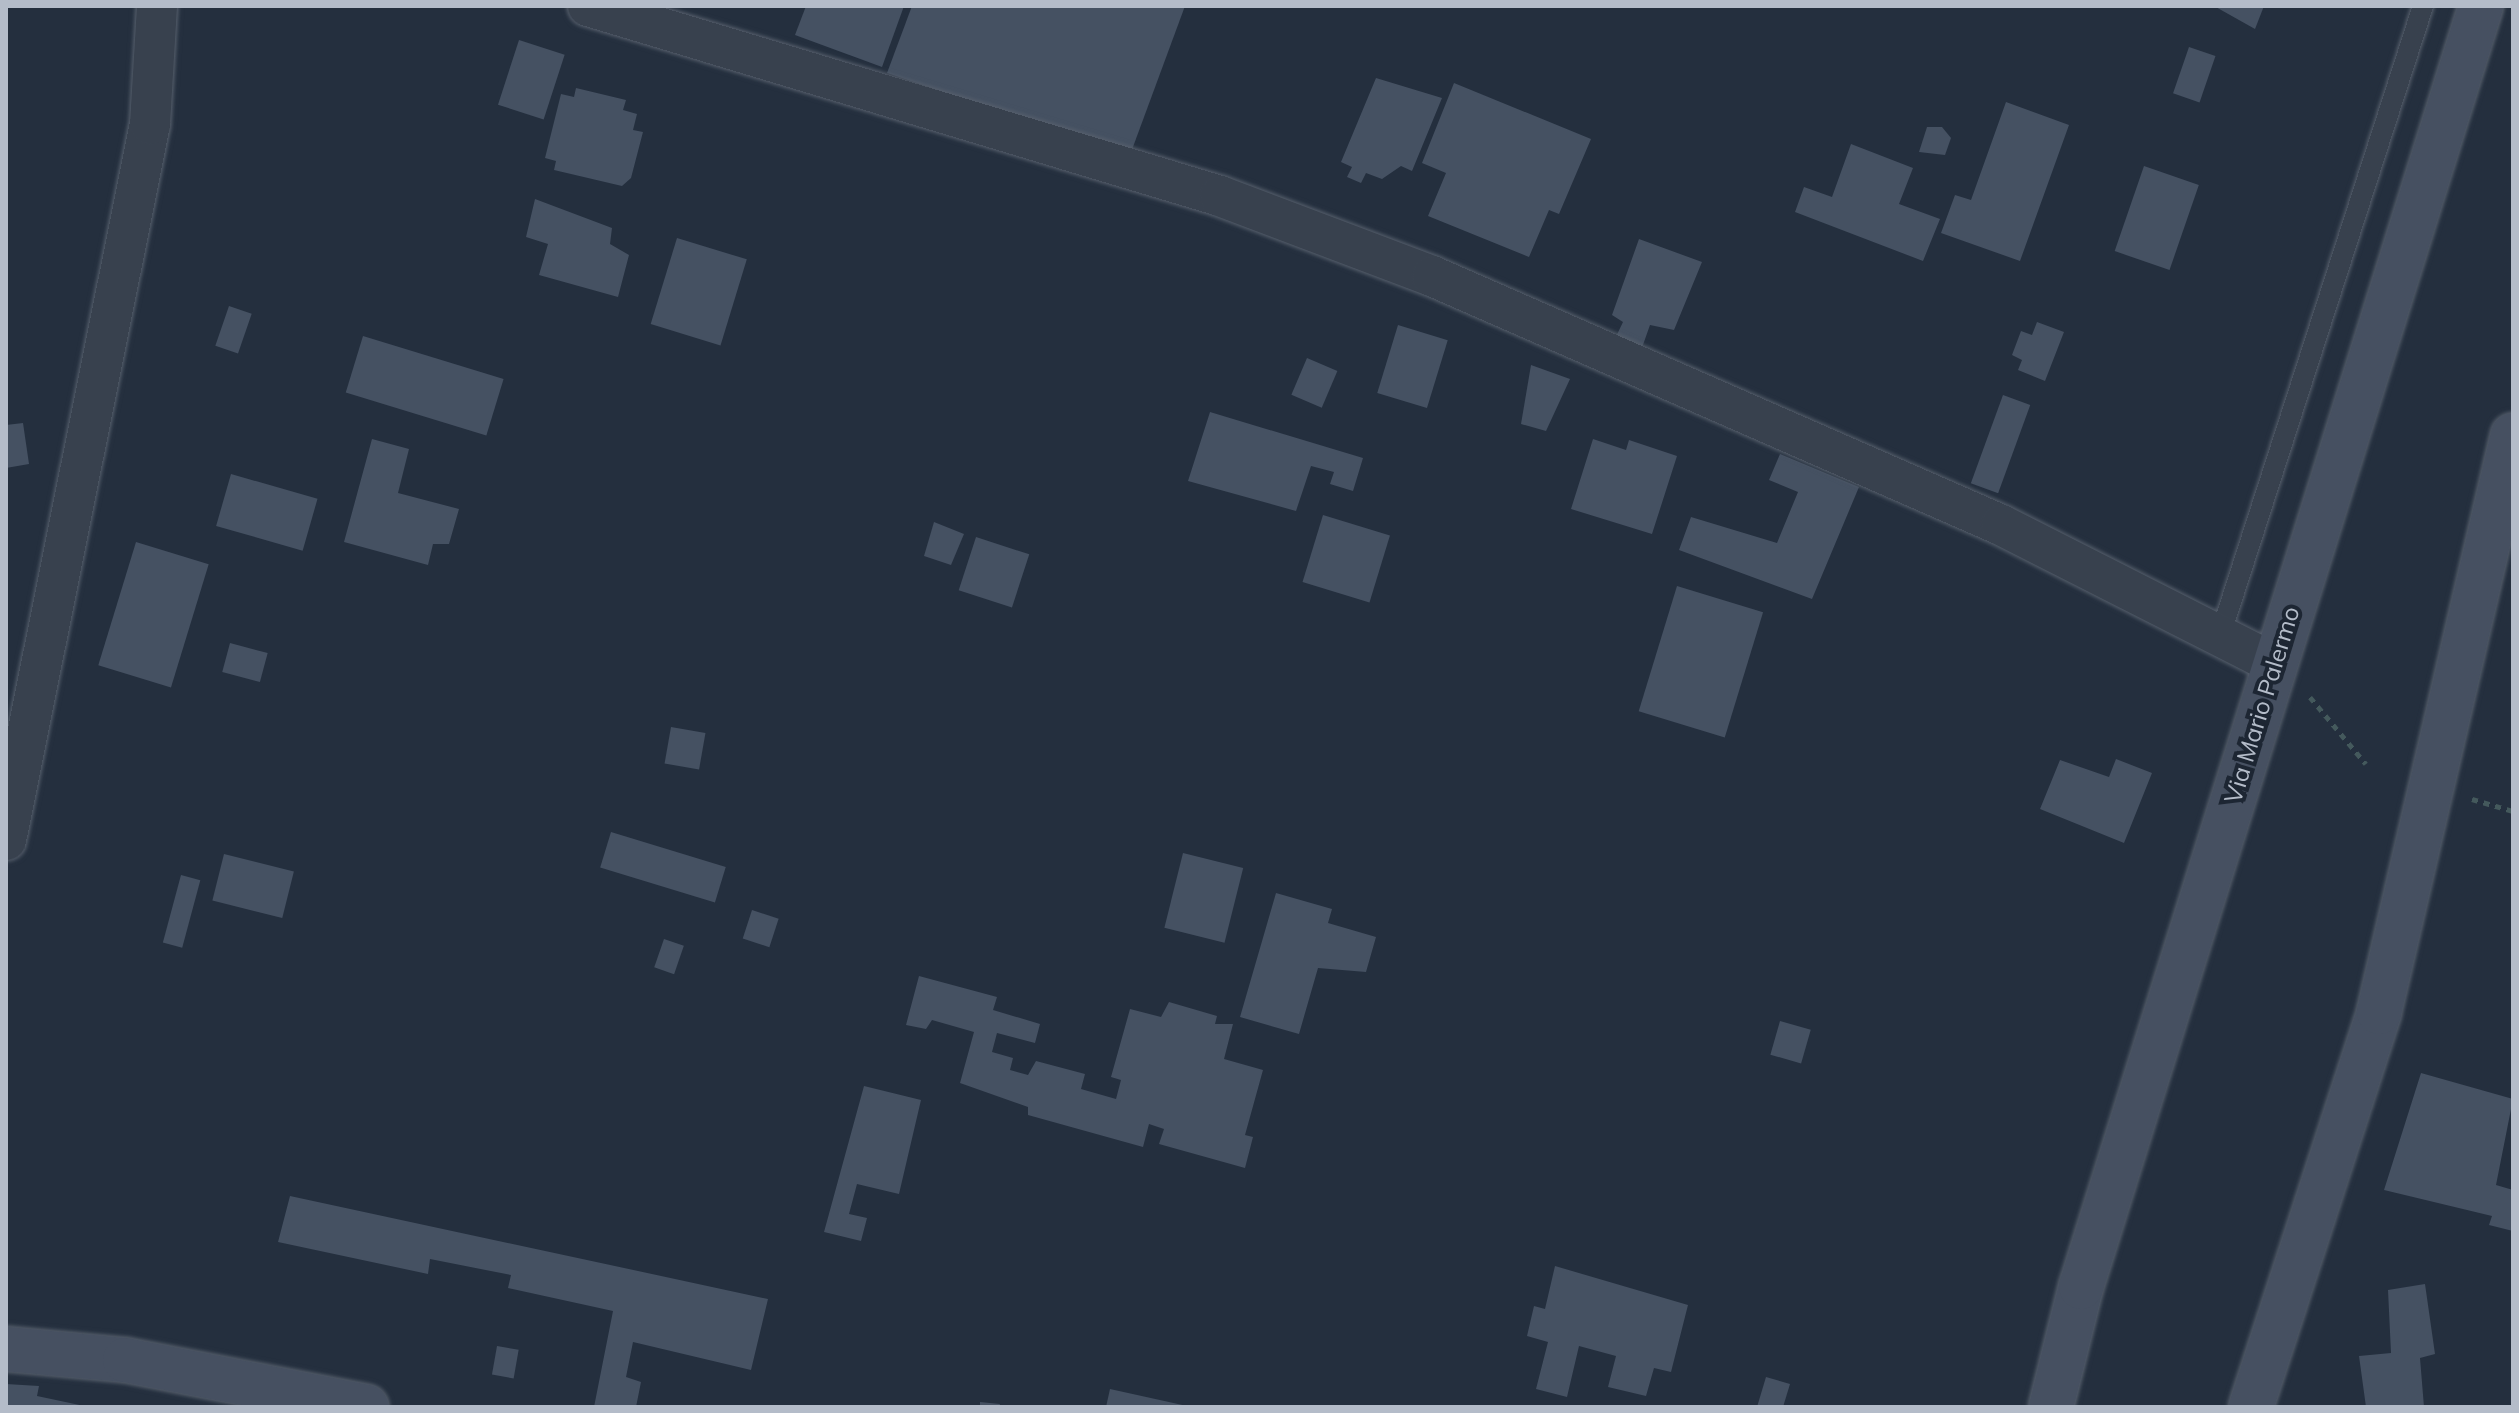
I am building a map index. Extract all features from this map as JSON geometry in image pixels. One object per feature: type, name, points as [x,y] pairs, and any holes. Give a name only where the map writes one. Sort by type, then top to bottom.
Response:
[{"type":"street","points":[[6,840],[150,124],[157,6]]},
{"type":"street","points":[[588,6],[1220,196],[1432,276],[2001,525],[2220,636],[2284,677]]},
{"type":"street","name":"Via Mario Palermo","points":[[2051,1407],[2081,1287],[2284,677],[2481,6]]},
{"type":"street","points":[[2251,1407],[2379,1012],[2513,435]]},
{"type":"street","points":[[6,1349],[125,1360],[366,1407]]},
{"type":"lane","points":[[2220,636],[2423,6]]},
{"type":"path","points":[[2284,677],[2308,694],[2366,764]]},
{"type":"path","points":[[2466,797],[2513,811]]},
{"type":"building","points":[[806,6],[904,6],[882,67],[795,35]]},
{"type":"building","points":[[912,6],[1185,6],[1130,155],[887,73]]},
{"type":"building","points":[[2214,6],[2264,6],[2255,29]]},
{"type":"building","points":[[519,40],[565,55],[544,120],[498,105]]},
{"type":"building","points":[[2189,47],[2215,56],[2200,102],[2173,93]]},
{"type":"building","points":[[1376,78],[1442,98],[1412,171],[1401,166],[1382,179],[1366,173],[1361,183],[1347,177],[1352,167],[1341,162]]},
{"type":"building","points":[[1454,83],[1591,139],[1559,214],[1549,210],[1529,257],[1428,216],[1446,173],[1422,163]]},
{"type":"building","points":[[576,88],[626,100],[623,110],[637,114],[633,130],[643,132],[631,178],[622,186],[554,170],[556,161],[545,158],[561,94],[574,97]]},
{"type":"building","points":[[2006,102],[2069,125],[2020,261],[1941,233],[1955,195],[1971,200]]},
{"type":"building","points":[[1927,127],[1942,127],[1951,138],[1945,155],[1919,152]]},
{"type":"building","points":[[1851,144],[1913,168],[1899,204],[1940,219],[1923,261],[1795,212],[1804,187],[1832,197]]},
{"type":"building","points":[[2144,166],[2199,185],[2170,270],[2115,251]]},
{"type":"building","points":[[535,199],[612,228],[610,244],[629,255],[618,297],[539,275],[548,244],[526,237]]},
{"type":"building","points":[[677,238],[747,259],[720,345],[651,324]]},
{"type":"building","points":[[1639,239],[1702,262],[1674,330],[1650,325],[1638,359],[1612,345],[1623,322],[1612,315]]},
{"type":"building","points":[[229,306],[252,314],[238,354],[215,346]]},
{"type":"building","points":[[2037,322],[2064,332],[2045,381],[2018,370],[2022,360],[2012,355],[2021,331],[2032,335]]},
{"type":"building","points":[[1398,325],[1448,340],[1427,408],[1377,393]]},
{"type":"building","points":[[363,336],[504,379],[486,435],[346,392]]},
{"type":"building","points":[[1307,358],[1337,371],[1322,408],[1291,395]]},
{"type":"building","points":[[1531,365],[1570,379],[1546,431],[1521,424]]},
{"type":"building","points":[[2003,395],[2030,405],[1998,493],[1971,483]]},
{"type":"building","points":[[1210,412],[1363,458],[1353,491],[1330,484],[1334,472],[1311,466],[1296,511],[1188,481]]},
{"type":"building","points":[[23,423],[29,464],[6,468],[6,425]]},
{"type":"building","points":[[372,439],[409,449],[398,493],[459,509],[449,544],[433,544],[428,565],[344,542]]},
{"type":"building","points":[[1593,439],[1626,450],[1629,440],[1677,456],[1652,534],[1571,509]]},
{"type":"building","points":[[1780,454],[1859,487],[1812,599],[1679,550],[1691,517],[1777,543],[1798,492],[1769,480]]},
{"type":"building","points":[[231,474],[318,499],[303,551],[216,526]]},
{"type":"building","points":[[1323,515],[1390,535],[1369,602],[1303,582]]},
{"type":"building","points":[[934,522],[964,534],[951,565],[924,556]]},
{"type":"building","points":[[976,537],[1029,554],[1012,608],[959,590]]},
{"type":"building","points":[[136,542],[209,564],[171,688],[98,665]]},
{"type":"building","points":[[1677,586],[1763,612],[1725,738],[1639,711]]},
{"type":"building","points":[[230,643],[268,653],[260,682],[222,672]]},
{"type":"building","points":[[671,727],[705,733],[699,770],[665,763]]},
{"type":"building","points":[[2116,759],[2152,773],[2124,843],[2040,809],[2060,760],[2109,777]]},
{"type":"building","points":[[611,832],[726,867],[715,902],[600,867]]},
{"type":"building","points":[[1183,853],[1243,868],[1225,943],[1164,928]]},
{"type":"building","points":[[224,854],[294,871],[282,918],[212,901]]},
{"type":"building","points":[[181,875],[200,880],[182,948],[163,943]]},
{"type":"building","points":[[1276,893],[1332,909],[1328,923],[1376,937],[1366,972],[1318,968],[1299,1034],[1240,1017]]},
{"type":"building","points":[[752,910],[779,919],[769,947],[743,939]]},
{"type":"building","points":[[664,939],[684,946],[674,974],[654,967]]},
{"type":"building","points":[[919,976],[997,997],[993,1010],[1040,1024],[1035,1043],[997,1033],[992,1052],[1013,1058],[1010,1070],[1028,1075],[1036,1061],[1085,1074],[1081,1089],[1116,1099],[1121,1080],[1111,1077],[1130,1009],[1161,1017],[1169,1002],[1217,1016],[1215,1024],[1233,1024],[1224,1059],[1263,1070],[1245,1135],[1253,1137],[1245,1168],[1159,1144],[1164,1129],[1149,1124],[1143,1147],[1028,1115],[1028,1107],[960,1083],[974,1032],[932,1020],[926,1029],[906,1025]]},
{"type":"building","points":[[1780,1021],[1811,1030],[1801,1063],[1770,1055]]},
{"type":"building","points":[[2421,1073],[2513,1099],[2496,1185],[2513,1190],[2513,1231],[2489,1225],[2492,1216],[2384,1190]]},
{"type":"building","points":[[864,1086],[921,1100],[899,1194],[857,1184],[849,1214],[867,1218],[861,1241],[824,1232]]},
{"type":"building","points":[[290,1196],[768,1299],[751,1370],[633,1342],[626,1377],[641,1382],[636,1407],[594,1407],[613,1311],[508,1288],[511,1275],[430,1259],[428,1274],[278,1242]]},
{"type":"building","points":[[1555,1266],[1688,1305],[1671,1372],[1654,1368],[1646,1396],[1608,1387],[1616,1356],[1579,1346],[1567,1397],[1536,1389],[1548,1342],[1527,1336],[1534,1306],[1545,1309]]},
{"type":"building","points":[[2425,1284],[2435,1354],[2420,1358],[2424,1407],[2366,1407],[2359,1356],[2391,1353],[2388,1290]]},
{"type":"building","points":[[497,1346],[519,1350],[514,1378],[492,1375]]},
{"type":"building","points":[[1766,1377],[1790,1384],[1783,1407],[1757,1407]]},
{"type":"building","points":[[6,1384],[39,1386],[37,1396],[89,1407],[6,1407]]},
{"type":"building","points":[[1110,1389],[1187,1406],[1187,1407],[1106,1407]]},
{"type":"building","points":[[980,1402],[1000,1404],[999,1407],[980,1407]]}]
